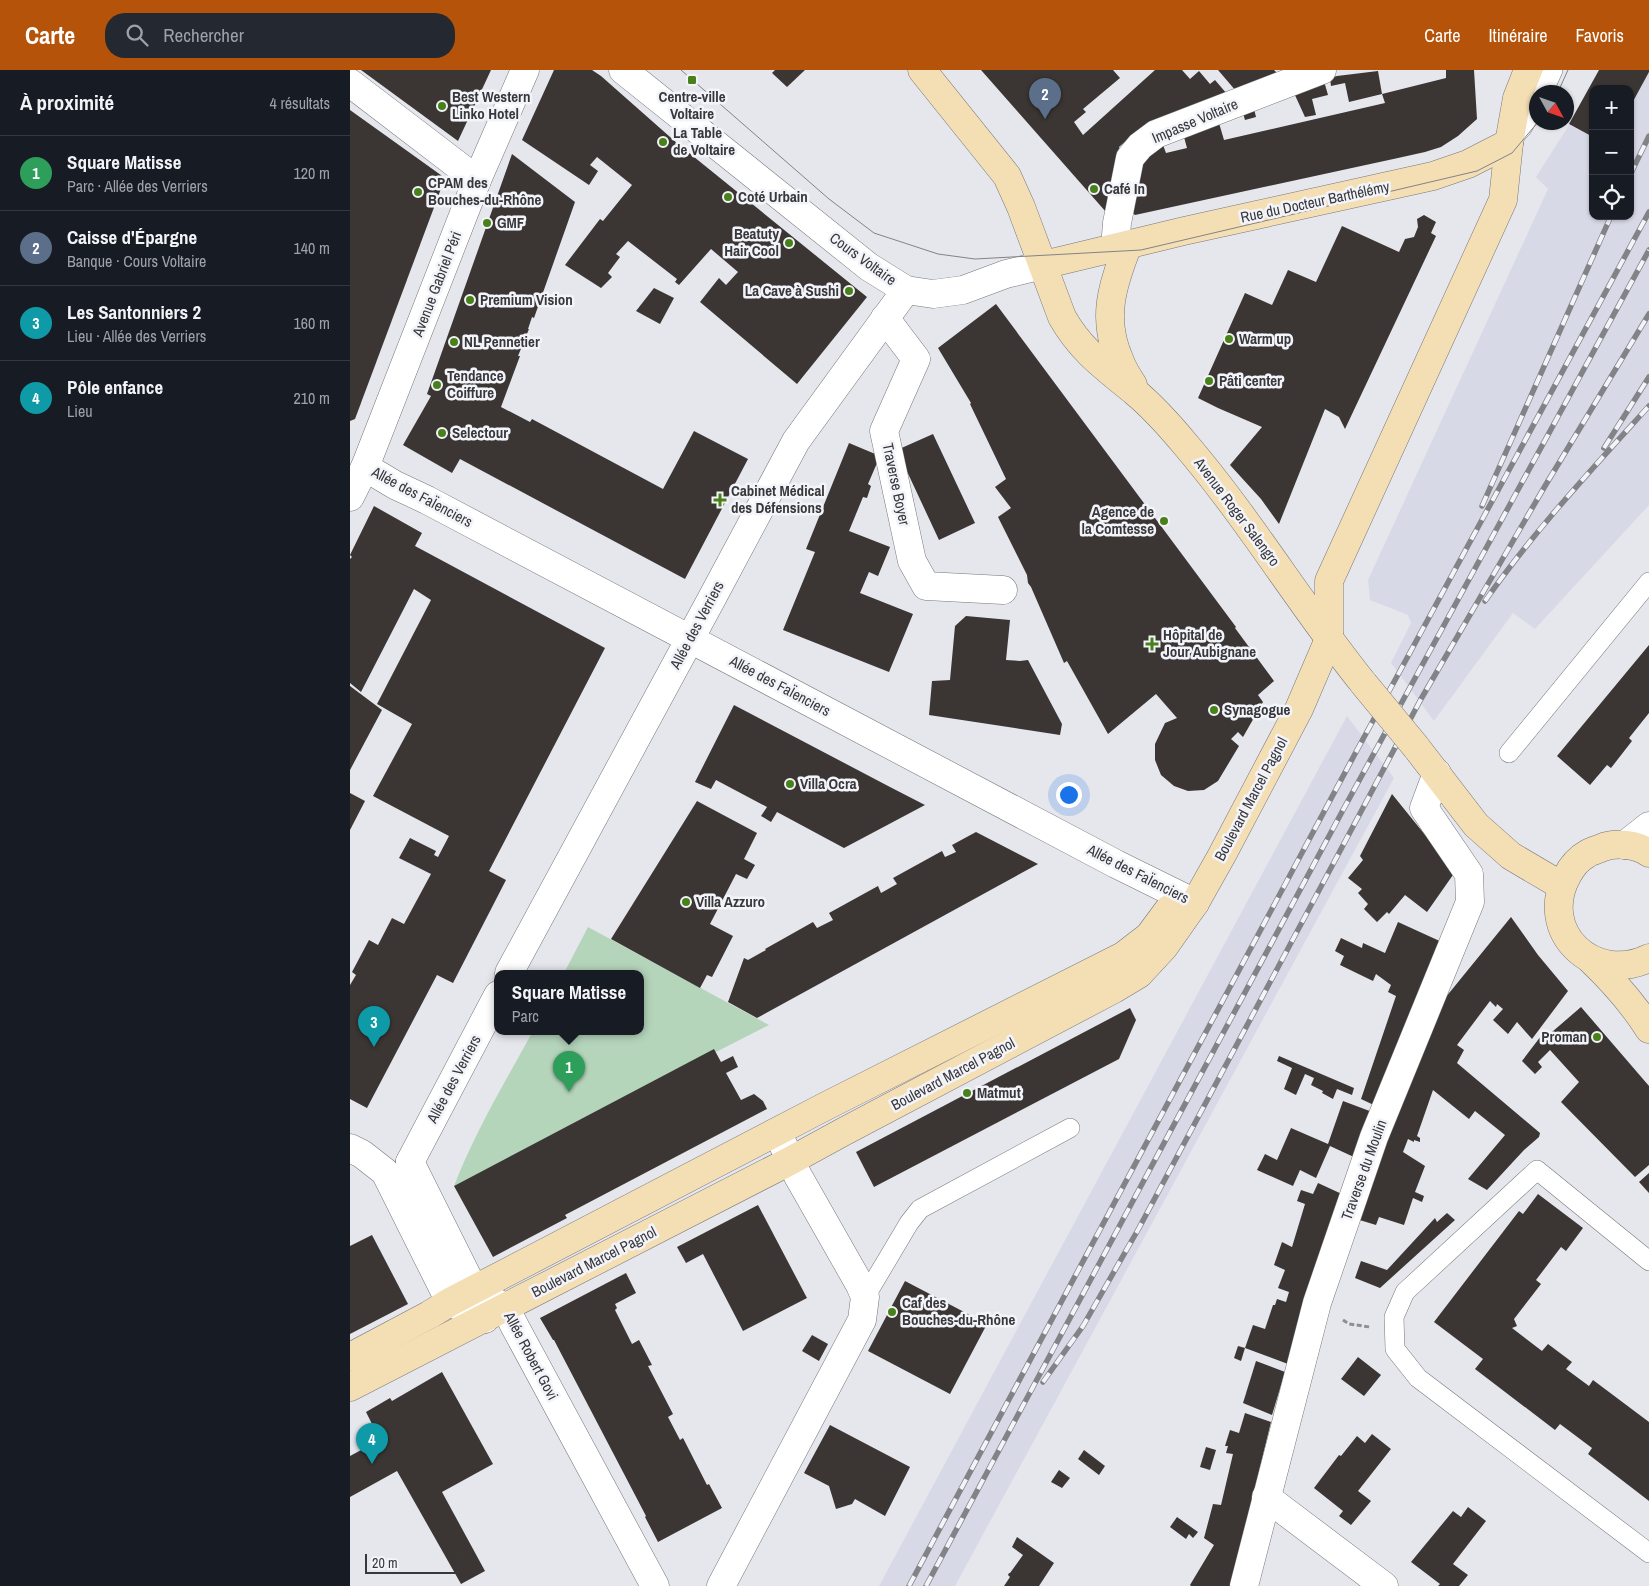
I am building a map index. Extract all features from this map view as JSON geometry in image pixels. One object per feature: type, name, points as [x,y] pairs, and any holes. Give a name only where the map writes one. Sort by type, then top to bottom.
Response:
[{"type":"main road","points":[[922,70],[1007,176],[1021,207],[1042,265]]},
{"type":"main road","points":[[1329,639],[1329,581],[1503,200],[1509,143],[1517,98],[1528,70]]},
{"type":"main road","name":"Rue du Docteur Barthélémy","points":[[1042,265],[1433,176],[1468,164],[1509,143]]},
{"type":"main road","name":"Avenue Roger Salengro","points":[[1122,246],[1109,311],[1112,338],[1120,361],[1137,393]]},
{"type":"main road","name":"Avenue Roger Salengro","points":[[1042,265],[1062,317],[1069,329],[1099,363],[1137,393],[1176,433],[1209,472],[1329,639],[1437,773],[1476,825],[1511,856],[1562,886]]},
{"type":"main road","name":"Boulevard Marcel Pagnol","points":[[350,1387],[790,1161],[1114,989],[1138,974],[1164,947],[1288,699],[1329,639]]},
{"type":"main road","points":[[1637,849],[1605,846],[1586,854],[1571,868],[1562,886],[1558,902],[1560,919],[1566,935],[1576,948],[1617,985],[1636,1008],[1649,1029]]},
{"type":"main road","name":"Boulevard Marcel Pagnol","points":[[350,1356],[776,1132],[1122,956],[1149,936],[1187,899]]},
{"type":"main road","points":[[1589,958],[1605,965],[1621,966],[1637,964],[1649,958]]},
{"type":"street","name":"Avenue Gabriel Péri","points":[[350,497],[365,468],[477,180],[525,70]]},
{"type":"street","name":"Cours Voltaire","points":[[623,70],[870,267],[906,290],[933,294],[963,290],[1006,274],[1042,265]]},
{"type":"street","name":"Impasse Voltaire","points":[[1122,246],[1117,223],[1130,158],[1140,146],[1156,134],[1322,70]]},
{"type":"street","points":[[350,83],[477,180]]},
{"type":"street","name":"Allée des Verriers","points":[[511,970],[796,441],[906,290]]},
{"type":"street","name":"Traverse Boyer","points":[[885,318],[916,360],[884,431],[912,561],[926,586],[1003,590]]},
{"type":"street","name":"Allée des FaÏenciers","points":[[365,468],[1116,864],[1187,899]]},
{"type":"street","name":"Traverse du Moulin","points":[[1244,1586],[1317,1303],[1374,1137],[1470,902],[1469,874],[1424,808],[1437,773]]},
{"type":"street","points":[[1637,849],[1649,826]]},
{"type":"street","name":"Allée des Verriers","points":[[410,1162],[494,1003]]},
{"type":"street","points":[[720,1586],[862,1320],[864,1297],[860,1285],[790,1161],[776,1132]]},
{"type":"street","points":[[350,1148],[362,1154],[385,1172],[450,1302]]},
{"type":"street","points":[[385,1172],[410,1162],[474,1290]]},
{"type":"street","name":"Allée Robert Govi","points":[[474,1290],[496,1313],[514,1325],[656,1586]]},
{"type":"street","name":"Allée Robert Govi","points":[[450,1302],[496,1313]]},
{"type":"street","points":[[1266,1497],[1384,1586]]},
{"type":"lane","points":[[1546,85],[1553,70]]},
{"type":"lane","points":[[1509,143],[1529,116]]},
{"type":"lane","points":[[1509,753],[1649,582]]},
{"type":"lane","points":[[864,1297],[909,1223],[920,1209],[1070,1128]]},
{"type":"lane","points":[[1649,1261],[1537,1170],[1405,1292],[1394,1317],[1395,1349],[1418,1378],[1649,1553]]},
{"type":"path","points":[[1317,1303],[1349,1324],[1375,1328],[1394,1317]]},
{"type":"shaded area","points":[[1649,72],[1649,505],[1535,629],[1513,613],[1434,721],[1391,663],[1411,623],[1408,615],[1370,600],[1368,580],[1548,189],[1536,177],[1566,130],[1574,130],[1574,128],[1589,135],[1589,220],[1634,220],[1634,100]]},
{"type":"shaded area","points":[[1347,716],[1394,778],[955,1586],[879,1586]]},
{"type":"green space","points":[[588,927],[769,1025],[454,1186],[481,1127],[531,1035],[644,1035],[644,970],[566,970]]},
{"type":"building","name":"Best Western Linko Hotel","points":[[361,70],[491,70],[458,141]]},
{"type":"building","points":[[554,70],[592,70],[601,76],[678,144],[867,297],[797,384],[700,302],[719,278],[726,285],[738,272],[711,249],[679,285],[675,282],[677,279],[628,241],[616,254],[620,257],[608,273],[612,277],[601,288],[565,265],[600,219],[603,221],[632,185],[597,157],[590,165],[598,171],[589,185],[522,140]]},
{"type":"building","points":[[775,70],[805,70],[787,87],[772,73]]},
{"type":"building","points":[[981,70],[1113,70],[1120,78],[1083,109],[1086,112],[1074,122],[1083,135],[1155,70],[1182,70],[1190,79],[1199,71],[1210,84],[1215,80],[1227,94],[1137,131],[1119,147],[1122,155],[1106,212]]},
{"type":"building","points":[[1218,70],[1274,70],[1277,73],[1236,91]]},
{"type":"building","points":[[1446,70],[1474,70],[1477,119],[1458,136],[1441,147],[1425,152],[1135,215],[1128,208],[1142,160],[1163,145],[1166,153],[1187,148],[1184,137],[1219,123],[1224,140],[1385,103],[1382,94],[1446,78]]},
{"type":"building","points":[[1599,70],[1649,70],[1634,100],[1634,85],[1591,85]]},
{"type":"building","points":[[1378,71],[1382,94],[1349,102],[1345,83],[1331,86],[1330,78]]},
{"type":"building","points":[[1324,81],[1328,95],[1312,99],[1316,115],[1305,117],[1294,93]]},
{"type":"building","points":[[1589,88],[1589,135],[1574,127],[1574,115]]},
{"type":"building","points":[[1254,109],[1256,117],[1245,120],[1243,113]]},
{"type":"building","points":[[350,110],[445,178],[355,419],[350,421]]},
{"type":"building","points":[[512,154],[575,202],[501,407],[530,422],[532,419],[663,489],[694,431],[748,459],[685,579],[460,459],[452,473],[403,445],[431,396],[427,394]]},
{"type":"building","points":[[1424,215],[1436,222],[1431,233],[1436,236],[1345,429],[1339,417],[1325,409],[1279,524],[1261,499],[1230,465],[1262,427],[1198,398],[1245,293],[1272,305],[1288,270],[1316,282],[1342,226],[1399,252],[1405,239],[1414,237],[1418,227],[1417,219]]},
{"type":"building","points":[[654,288],[674,298],[660,324],[636,311]]},
{"type":"building","points":[[996,304],[1274,681],[1258,695],[1263,702],[1243,737],[1238,732],[1231,739],[1239,746],[1218,781],[1204,790],[1188,791],[1174,786],[1161,775],[1155,760],[1155,744],[1165,723],[1177,718],[1156,694],[1108,734],[1067,661],[1064,663],[1028,583],[1027,575],[998,517],[1011,508],[995,487],[1006,479],[971,403],[938,348]]},
{"type":"building","points":[[933,434],[975,523],[939,540],[897,450]]},
{"type":"building","points":[[849,443],[880,456],[868,484],[871,486],[867,498],[863,497],[849,531],[890,547],[878,576],[869,572],[860,593],[913,614],[889,672],[783,630],[815,552],[806,549]]},
{"type":"building","points":[[374,506],[422,533],[415,546],[605,648],[489,871],[506,880],[453,983],[437,975],[367,1108],[350,1099],[350,985],[356,975],[352,972],[369,940],[378,945],[392,918],[404,924],[431,874],[399,858],[410,838],[436,851],[434,855],[438,857],[449,836],[373,796],[412,724],[377,704],[431,600],[414,589],[361,692],[350,683],[350,559],[352,557],[350,555]]},
{"type":"building","points":[[966,616],[1010,620],[1006,660],[1028,660],[1062,724],[1060,735],[929,715],[932,681],[950,680],[955,626]]},
{"type":"building","points":[[1649,645],[1649,713],[1629,738],[1632,741],[1611,768],[1607,765],[1590,785],[1557,756]]},
{"type":"building","points":[[350,686],[382,710],[350,770]]},
{"type":"building","name":"Villa Ocra","points":[[734,705],[925,805],[844,848],[777,812],[771,822],[761,816],[767,807],[716,780],[711,789],[695,782]]},
{"type":"building","points":[[350,793],[365,801],[350,830]]},
{"type":"building","points":[[1392,794],[1455,872],[1427,912],[1405,895],[1389,914],[1387,912],[1377,922],[1364,909],[1368,904],[1358,893],[1362,889],[1348,878],[1363,860],[1360,856]]},
{"type":"building","name":"Villa Azzuro","points":[[697,801],[757,833],[744,859],[755,865],[747,879],[736,874],[710,924],[733,936],[712,977],[707,975],[700,988],[611,939]]},
{"type":"building","points":[[976,832],[1038,864],[757,1018],[728,1002],[744,958],[748,960],[813,922],[817,928],[833,920],[829,913],[878,886],[881,893],[897,884],[893,878],[942,851],[945,857],[956,852],[952,845]]},
{"type":"building","points":[[1511,917],[1538,955],[1568,991],[1532,1039],[1517,1022],[1508,1034],[1493,1020],[1503,1009],[1497,1004],[1496,1007],[1490,1001],[1457,1045],[1464,1050],[1457,1063],[1540,1133],[1539,1137],[1524,1150],[1487,1190],[1468,1179],[1505,1135],[1475,1111],[1469,1119],[1433,1090],[1417,1136],[1420,1138],[1420,1142],[1408,1139],[1403,1152],[1425,1166],[1415,1192],[1424,1196],[1422,1202],[1413,1198],[1404,1225],[1379,1217],[1376,1225],[1353,1218],[1428,1019]]},
{"type":"building","points":[[1398,922],[1444,943],[1378,1107],[1361,1099],[1396,996],[1388,992],[1391,985],[1376,974],[1373,981],[1340,965],[1344,956],[1335,951],[1341,938],[1362,948],[1363,943],[1385,953]]},
{"type":"building","points":[[1581,1007],[1649,1086],[1649,1165],[1635,1177],[1561,1102],[1579,1082],[1550,1050],[1538,1062],[1542,1067],[1535,1074],[1522,1061],[1541,1036],[1545,1038]]},
{"type":"building","points":[[1130,1008],[1136,1020],[1119,1059],[874,1187],[856,1152]]},
{"type":"building","points":[[714,1049],[721,1062],[733,1056],[738,1067],[726,1073],[741,1100],[754,1094],[763,1101],[767,1109],[565,1215],[567,1218],[493,1257],[454,1186]]},
{"type":"building","points":[[1279,1056],[1354,1088],[1352,1095],[1337,1089],[1333,1099],[1311,1085],[1314,1078],[1305,1074],[1296,1095],[1284,1089],[1292,1068],[1277,1061]]},
{"type":"building","points":[[1343,1101],[1375,1113],[1356,1158],[1330,1146],[1316,1178],[1300,1170],[1293,1186],[1257,1170],[1265,1154],[1277,1160],[1291,1128],[1328,1144]]},
{"type":"building","points":[[1649,1173],[1649,1193],[1639,1182]]},
{"type":"building","points":[[1318,1183],[1344,1195],[1288,1364],[1245,1348],[1253,1325],[1265,1329],[1277,1299],[1286,1302],[1289,1292],[1278,1288],[1285,1270],[1274,1265],[1282,1242],[1292,1247],[1305,1204],[1297,1201],[1301,1190],[1313,1194]]},
{"type":"building","points":[[1538,1194],[1583,1228],[1566,1251],[1561,1247],[1536,1280],[1541,1284],[1514,1319],[1517,1326],[1512,1328],[1542,1351],[1548,1344],[1572,1362],[1566,1369],[1589,1386],[1593,1380],[1649,1422],[1649,1501],[1588,1454],[1592,1448],[1560,1424],[1555,1430],[1475,1369],[1483,1359],[1434,1322],[1519,1211],[1523,1214]]},
{"type":"building","points":[[758,1205],[807,1298],[743,1331],[703,1254],[686,1263],[677,1247]]},
{"type":"building","points":[[1447,1213],[1455,1220],[1380,1288],[1355,1278],[1361,1261],[1387,1270],[1435,1218],[1437,1222]]},
{"type":"building","points":[[372,1235],[408,1304],[350,1334],[350,1246]]},
{"type":"building","points":[[626,1273],[636,1293],[615,1304],[617,1308],[615,1310],[632,1344],[639,1340],[652,1365],[648,1366],[673,1414],[668,1417],[680,1440],[683,1438],[707,1485],[709,1484],[722,1508],[658,1542],[554,1340],[540,1318]]},
{"type":"building","points":[[905,1281],[987,1324],[950,1394],[868,1351]]},
{"type":"building","points":[[812,1335],[828,1344],[819,1361],[802,1351]]},
{"type":"building","points":[[1238,1346],[1245,1348],[1241,1361],[1234,1358]]},
{"type":"building","points":[[1358,1357],[1381,1375],[1364,1396],[1341,1379]]},
{"type":"building","points":[[1256,1361],[1285,1372],[1272,1415],[1243,1403]]},
{"type":"building","points":[[442,1372],[493,1464],[442,1492],[485,1571],[461,1584],[397,1471],[350,1497],[350,1456],[380,1440],[366,1412],[390,1398],[392,1401]]},
{"type":"building","points":[[1245,1413],[1271,1422],[1231,1586],[1191,1586],[1214,1545],[1204,1538],[1213,1504],[1221,1505],[1233,1454],[1226,1453],[1228,1446],[1225,1446],[1230,1430],[1239,1433]]},
{"type":"building","points":[[830,1425],[910,1467],[885,1516],[855,1499],[852,1504],[836,1509],[829,1486],[804,1473]]},
{"type":"building","points":[[1372,1434],[1391,1449],[1358,1491],[1371,1501],[1351,1525],[1339,1516],[1343,1511],[1314,1488],[1339,1455],[1341,1456],[1357,1436],[1365,1443]]},
{"type":"building","points":[[1206,1447],[1216,1450],[1210,1470],[1200,1467]]},
{"type":"building","points":[[1084,1450],[1105,1466],[1099,1475],[1078,1459]]},
{"type":"building","points":[[1059,1470],[1070,1478],[1062,1488],[1051,1482]]},
{"type":"building","points":[[1468,1507],[1486,1521],[1453,1564],[1468,1575],[1459,1586],[1438,1586],[1440,1584],[1411,1562],[1453,1511],[1461,1517]]},
{"type":"building","points":[[1177,1517],[1198,1532],[1193,1538],[1189,1534],[1186,1539],[1170,1527]]},
{"type":"building","points":[[1017,1537],[1054,1563],[1039,1586],[1004,1586],[1010,1577],[1009,1573],[1023,1555],[1012,1547]]},
{"type":"tram line","points":[[681,70],[829,199],[874,233],[938,254],[975,259],[1141,250],[1477,171],[1512,153],[1531,130]]},
{"type":"tram line","points":[[1561,85],[1568,70]]},
{"type":"railway","points":[[1634,167],[1649,136]]},
{"type":"railway","points":[[909,1586],[1356,752],[1649,212]]},
{"type":"railway","points":[[1482,506],[1609,220]]},
{"type":"railway","points":[[926,1586],[1343,810],[1649,250]]},
{"type":"railway","points":[[1043,1382],[1083,1326],[1139,1228],[1421,699],[1545,486],[1649,314]]},
{"type":"railway","points":[[1604,448],[1649,377]]},
{"type":"railway","points":[[1485,601],[1543,525],[1649,406]]},
{"type":"place","name":"Centre-ville Voltaire","points":[[692,80]]},
{"type":"place","name":"Best Western Linko Hotel","points":[[442,106]]},
{"type":"place","name":"Caisse d'Épargne","points":[[1045,119]]},
{"type":"place","name":"La Table de Voltaire","points":[[663,142]]},
{"type":"place","name":"Café In","points":[[1094,189]]},
{"type":"place","name":"CPAM des Bouches-du-Rhône","points":[[418,192]]},
{"type":"place","name":"Coté Urbain","points":[[728,197]]},
{"type":"place","name":"GMF","points":[[487,223]]},
{"type":"place","name":"Beatuty Hair Cool","points":[[789,243]]},
{"type":"place","name":"La Cave à Sushi","points":[[849,291]]},
{"type":"place","name":"Premium Vision","points":[[470,300]]},
{"type":"place","name":"Warm up","points":[[1229,339]]},
{"type":"place","name":"NL Pennetier","points":[[454,342]]},
{"type":"place","name":"Pâti center","points":[[1209,381]]},
{"type":"place","name":"Tendance Coiffure","points":[[437,385]]},
{"type":"place","name":"Selectour","points":[[442,433]]},
{"type":"place","name":"Cabinet Médical des Défensions","points":[[720,500]]},
{"type":"place","name":"Agence de la Comtesse","points":[[1164,521]]},
{"type":"place","name":"Hôpital de Jour Aubignane","points":[[1152,644]]},
{"type":"place","name":"Synagogue","points":[[1214,710]]},
{"type":"place","name":"Villa Ocra","points":[[790,784]]},
{"type":"place","name":"Villa Azzuro","points":[[686,902]]},
{"type":"place","name":"Proman","points":[[1597,1037]]},
{"type":"place","name":"Les Santonniers 2","points":[[374,1047]]},
{"type":"place","name":"Square Matisse","points":[[569,1092]]},
{"type":"place","name":"Matmut","points":[[967,1093]]},
{"type":"place","name":"Caf des Bouches-du-Rhône","points":[[892,1312]]},
{"type":"place","name":"Pôle enfance","points":[[372,1464]]}]
